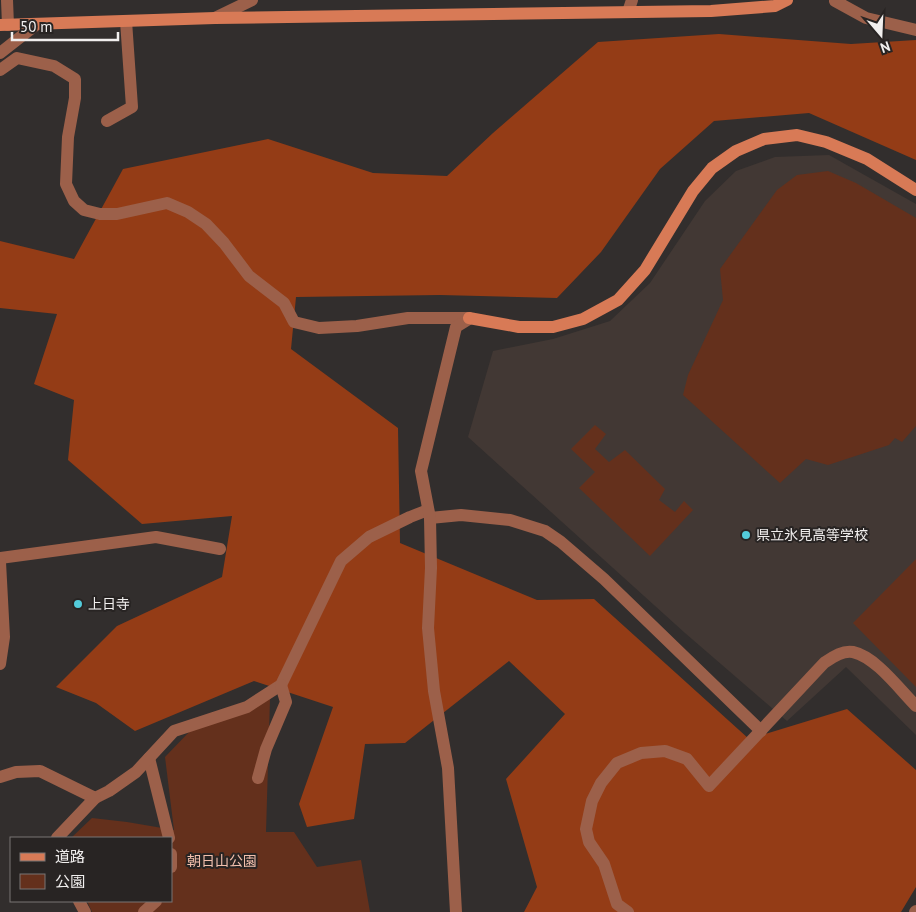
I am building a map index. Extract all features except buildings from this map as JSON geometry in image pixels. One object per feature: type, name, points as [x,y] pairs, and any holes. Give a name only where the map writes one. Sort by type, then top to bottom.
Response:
[{"type":"street","points":[[7,0],[4,25],[630,6],[711,11],[775,6],[787,0]]},
{"type":"street","points":[[215,18],[252,0]]},
{"type":"street","points":[[835,1],[866,18],[916,30]]},
{"type":"street","points":[[107,121],[132,107],[126,21]]},
{"type":"street","points":[[0,53],[37,24]]},
{"type":"street","points":[[0,70],[17,58],[54,66],[75,79],[75,98],[68,137],[66,184],[74,201],[84,210],[100,214],[117,214],[167,204],[188,212],[212,230],[249,276],[284,303],[294,322],[319,328],[357,326],[408,318],[469,318],[519,327],[553,326],[583,319],[618,300],[645,270],[693,191],[712,168],[736,151],[764,139],[797,135],[826,142],[867,159],[916,190]]},
{"type":"street","points":[[456,912],[448,768],[434,690],[428,628],[431,568],[429,514],[421,471],[456,327],[469,318]]},
{"type":"street","points":[[58,837],[95,798],[109,791],[136,772],[174,731],[247,707],[281,685],[341,561],[369,537],[410,517],[429,514],[510,520],[545,531],[561,542],[604,579],[761,731]]},
{"type":"street","points":[[0,558],[156,537],[220,549]]},
{"type":"street","points":[[0,562],[4,637],[0,664]]},
{"type":"street","points":[[620,910],[604,864],[589,842],[586,828],[592,802],[601,783],[617,763],[642,753],[665,750],[687,759],[710,786],[824,663],[833,656],[844,652],[853,652],[868,658],[916,706]]},
{"type":"street","points":[[258,778],[266,749],[286,702],[281,685]]},
{"type":"street","points":[[149,758],[169,837]]},
{"type":"street","points":[[0,777],[16,772],[40,771],[95,798]]},
{"type":"street","points":[[144,912],[155,902]]},
{"type":"shaded area","points":[[719,34],[851,44],[916,40],[916,160],[809,113],[714,121],[660,169],[601,252],[557,298],[440,295],[296,297],[291,349],[398,428],[400,543],[537,600],[594,599],[749,739],[847,709],[916,770],[916,887],[901,912],[524,912],[537,887],[506,779],[565,714],[509,661],[405,743],[365,744],[354,819],[307,827],[299,804],[333,707],[254,681],[135,731],[96,703],[56,687],[117,626],[222,577],[232,516],[142,524],[68,460],[74,400],[34,384],[57,314],[0,308],[0,241],[74,259],[123,169],[268,139],[373,173],[447,176],[493,133],[598,42]]},
{"type":"shaded area","name":"県立氷見高等学校","points":[[829,155],[916,204],[916,735],[846,667],[787,721],[685,633],[468,437],[493,351],[553,339],[610,321],[650,283],[705,201],[736,171],[775,157]]},
{"type":"green space","points":[[828,171],[856,183],[916,218],[916,426],[902,442],[895,438],[889,445],[828,465],[806,459],[780,483],[683,395],[688,375],[723,300],[720,269],[777,190],[797,175]]},
{"type":"green space","points":[[595,425],[606,434],[595,449],[609,462],[625,450],[665,489],[659,500],[675,512],[684,501],[693,510],[650,556],[579,488],[595,472],[571,449]]},
{"type":"green space","points":[[916,559],[916,687],[853,623]]},
{"type":"green space","name":"朝日山公園","points":[[270,699],[266,832],[294,832],[317,867],[361,860],[370,912],[92,912],[87,902],[172,902],[172,837],[72,837],[92,818],[174,830],[165,757],[191,730]]},
{"type":"place","name":"県立氷見高等学校","points":[[746,535]]},
{"type":"place","name":"上日寺","points":[[78,604]]}]
